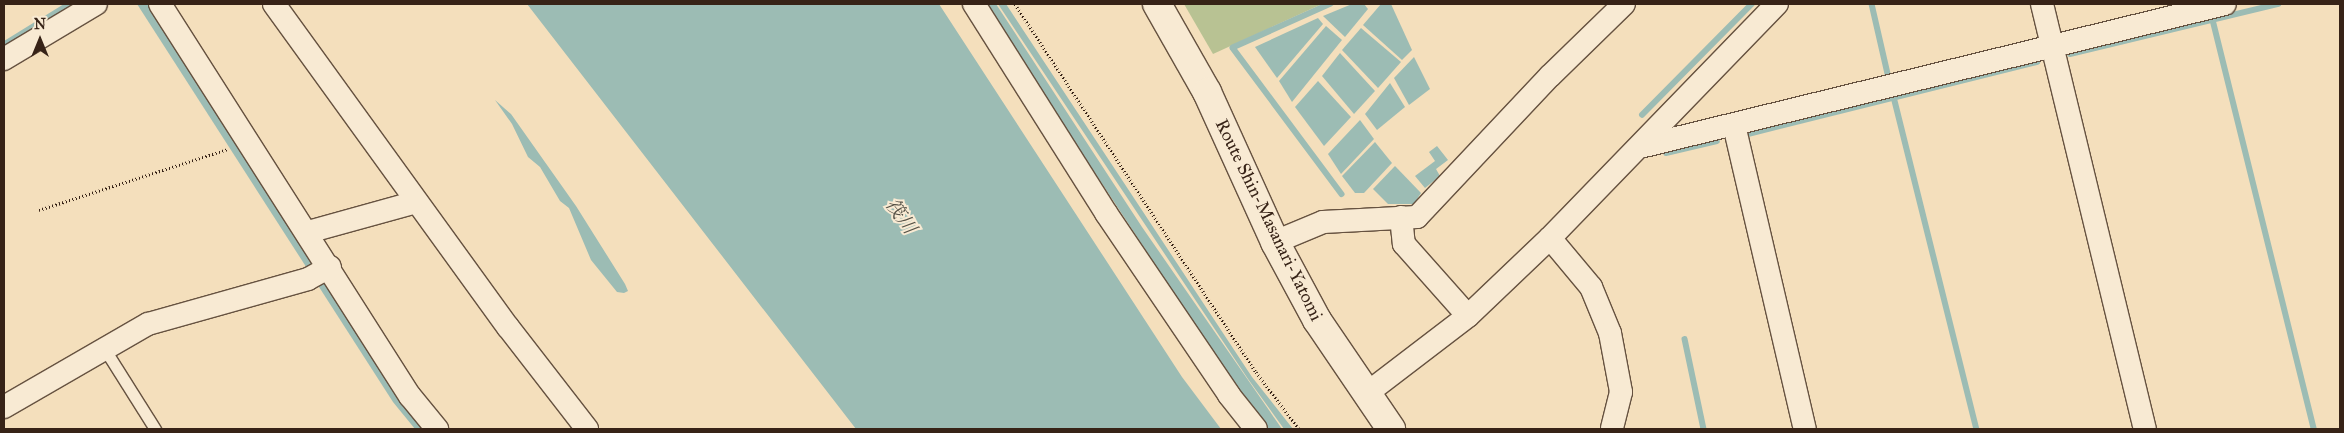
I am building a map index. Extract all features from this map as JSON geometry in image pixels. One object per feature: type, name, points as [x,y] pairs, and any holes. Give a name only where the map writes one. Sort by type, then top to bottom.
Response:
[{"type":"main road","name":"Route Shin-Masanari-Yatomi","points":[[1157,4],[1207,92],[1276,242],[1317,320],[1391,429]]},
{"type":"street","points":[[4,59],[96,4]]},
{"type":"street","points":[[160,4],[308,232],[321,272],[410,396],[438,429]]},
{"type":"street","points":[[274,4],[416,202],[587,429]]},
{"type":"street","points":[[974,4],[1106,213],[1229,395],[1256,429]]},
{"type":"street","points":[[1276,242],[1323,222],[1417,217],[1550,76],[1624,4]]},
{"type":"street","points":[[1366,394],[1468,316],[1550,238],[1777,4]]},
{"type":"street","points":[[2042,4],[2145,429]]},
{"type":"street","points":[[1640,147],[2225,4]]},
{"type":"street","points":[[1734,125],[1805,429]]},
{"type":"street","points":[[308,232],[416,202]]},
{"type":"street","points":[[1401,217],[1404,244],[1468,316]]},
{"type":"street","points":[[1550,238],[1591,287],[1610,333],[1621,392],[1612,429]]},
{"type":"street","points":[[4,407],[148,324],[321,272]]},
{"type":"lane","points":[[104,348],[155,429]]},
{"type":"path","points":[[1015,4],[1256,372],[1299,429]]},
{"type":"path","points":[[39,210],[229,148]]},
{"type":"green space","points":[[1184,4],[1322,4],[1213,54]]},
{"type":"water","points":[[64,4],[82,4],[4,51],[4,41]]},
{"type":"water","points":[[137,4],[150,4],[425,429],[415,429],[393,402]]},
{"type":"water","name":"筏川","points":[[527,4],[939,4],[1182,377],[1221,429],[856,429]]},
{"type":"water","points":[[984,4],[996,4],[1142,227],[1282,429],[1269,429],[1235,386]]},
{"type":"water","points":[[998,4],[1006,4],[1252,377],[1293,429],[1284,429],[1248,379]]},
{"type":"water","points":[[1352,4],[1364,4],[1368,9],[1345,37],[1323,16]]},
{"type":"water","points":[[1381,4],[1391,4],[1412,50],[1402,60],[1363,25]]},
{"type":"water","points":[[1318,18],[1323,24],[1277,78],[1255,47]]},
{"type":"water","points":[[1326,26],[1342,40],[1292,102],[1279,81]]},
{"type":"water","points":[[1361,28],[1401,62],[1378,88],[1342,50]]},
{"type":"water","points":[[1340,53],[1375,91],[1354,114],[1322,76]]},
{"type":"water","points":[[1414,57],[1430,89],[1409,105],[1394,78]]},
{"type":"water","points":[[1318,81],[1351,117],[1324,146],[1295,107]]},
{"type":"water","points":[[1390,83],[1405,107],[1377,130],[1365,114]]},
{"type":"water","points":[[495,100],[511,114],[576,206],[628,291],[624,293],[617,292],[591,260],[569,208],[560,201],[540,167],[528,157],[512,124]]},
{"type":"water","points":[[1360,120],[1374,139],[1341,174],[1328,154]]},
{"type":"water","points":[[1375,142],[1392,163],[1364,193],[1355,193],[1342,176]]},
{"type":"water","points":[[1437,146],[1448,160],[1436,169],[1440,176],[1425,188],[1415,176],[1435,161],[1429,152]]},
{"type":"water","points":[[1395,166],[1421,193],[1414,204],[1388,204],[1373,189]]},
{"type":"waterway","points":[[1331,4],[1233,48],[1342,194]]},
{"type":"waterway","points":[[1642,115],[1752,4]]},
{"type":"waterway","points":[[1872,4],[1888,74]]},
{"type":"waterway","points":[[2070,54],[2278,4]]},
{"type":"waterway","points":[[2213,20],[2314,429]]},
{"type":"waterway","points":[[1748,134],[2037,62]]},
{"type":"waterway","points":[[1894,97],[1977,429]]},
{"type":"waterway","points":[[1666,153],[1717,141]]},
{"type":"waterway","points":[[1685,339],[1704,429]]}]
